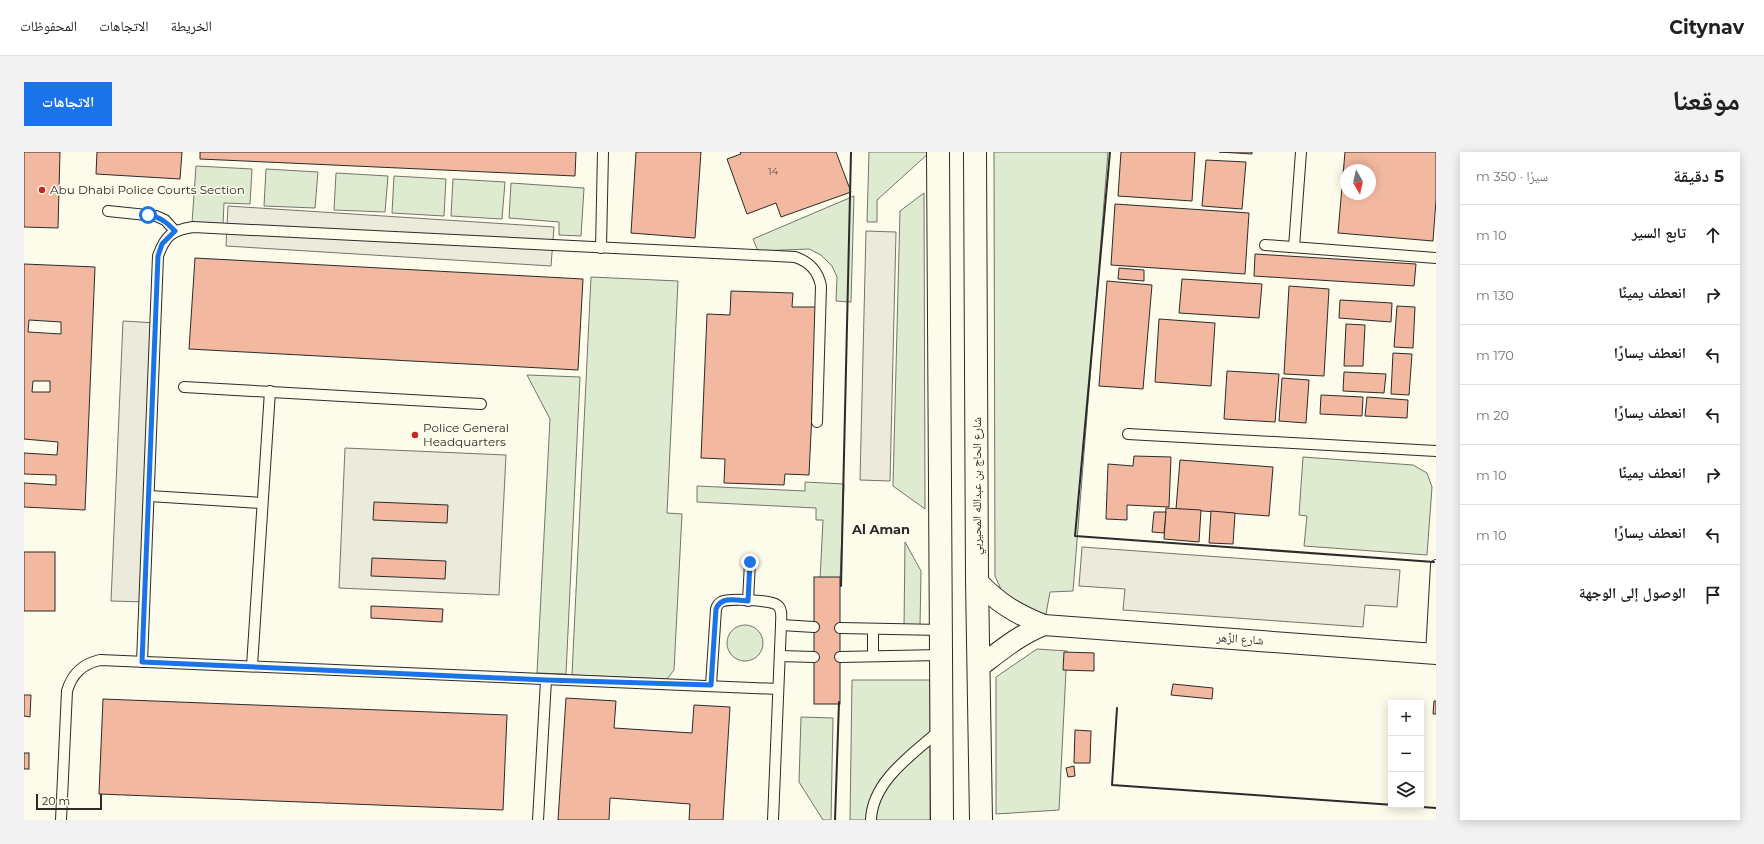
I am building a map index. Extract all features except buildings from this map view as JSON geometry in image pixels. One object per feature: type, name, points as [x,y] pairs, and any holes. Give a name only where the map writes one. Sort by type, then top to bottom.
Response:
[{"type":"street","points":[[938,152],[942,820]]},
{"type":"street","name":"شارع الحاج بن عبدالله المحيربي","points":[[975,152],[977,581],[981,820]]},
{"type":"street","name":"شارع الزَّهر","points":[[977,581],[991,596],[1008,608],[1025,618],[1044,625],[1434,653]]},
{"type":"street","name":"شارع الزَّهر","points":[[979,668],[1011,642],[1027,632],[1044,625]]},
{"type":"lane","points":[[601,248],[603,152]]},
{"type":"lane","points":[[1294,247],[1301,152]]},
{"type":"lane","points":[[108,211],[156,216],[165,220],[175,231]]},
{"type":"lane","points":[[142,662],[158,256],[162,244],[175,231],[193,227],[795,257],[805,260],[813,267],[819,276],[821,286],[817,422]]},
{"type":"lane","points":[[1265,245],[1436,258]]},
{"type":"lane","points":[[184,387],[481,404]]},
{"type":"lane","points":[[252,666],[270,392]]},
{"type":"lane","points":[[1128,434],[1436,451]]},
{"type":"lane","points":[[149,496],[262,503]]},
{"type":"lane","points":[[748,601],[750,562]]},
{"type":"lane","points":[[1434,653],[1436,565]]},
{"type":"lane","points":[[711,685],[716,609],[718,605],[725,600],[769,602],[778,605],[781,614],[781,625],[773,820]]},
{"type":"lane","points":[[781,625],[814,627]]},
{"type":"lane","points":[[840,628],[942,630]]},
{"type":"lane","points":[[873,629],[873,656]]},
{"type":"lane","points":[[840,656],[941,655]]},
{"type":"lane","points":[[780,656],[814,657]]},
{"type":"lane","points":[[61,820],[67,696],[70,682],[74,674],[90,662],[100,660],[778,689]]},
{"type":"lane","points":[[538,820],[546,680]]},
{"type":"lane","points":[[871,820],[871,809],[874,799],[886,780],[942,728]]},
{"type":"green space","points":[[869,152],[930,152],[877,200],[877,222],[867,222]]},
{"type":"green space","points":[[994,152],[1108,152],[1073,591],[1050,592],[1046,614],[1031,615],[1004,596],[995,576]]},
{"type":"green space","points":[[196,166],[252,169],[250,204],[224,203],[223,225],[192,223]]},
{"type":"green space","points":[[266,169],[318,172],[315,208],[264,206]]},
{"type":"green space","points":[[336,173],[388,176],[385,212],[334,210]]},
{"type":"green space","points":[[394,176],[446,179],[444,216],[392,213]]},
{"type":"green space","points":[[453,179],[505,182],[502,219],[451,216]]},
{"type":"green space","points":[[511,183],[584,188],[581,236],[559,235],[559,222],[509,218]]},
{"type":"green space","points":[[924,193],[925,509],[893,486],[900,211]]},
{"type":"green space","points":[[854,196],[851,302],[836,301],[837,277],[832,266],[821,255],[809,249],[758,251],[753,239]]},
{"type":"green space","points":[[591,277],[678,281],[667,513],[682,514],[674,670],[667,679],[572,675]]},
{"type":"green space","points":[[527,375],[580,377],[566,674],[537,673],[550,419]]},
{"type":"green space","points":[[1303,457],[1413,465],[1427,473],[1432,487],[1427,555],[1304,546],[1307,516],[1299,515]]},
{"type":"green space","points":[[805,482],[844,484],[840,581],[820,580],[823,520],[816,520],[816,508],[697,502],[697,486],[805,491]]},
{"type":"green space","points":[[905,542],[921,571],[920,627],[904,627]]},
{"type":"green space","points":[[749,625],[758,630],[762,636],[762,650],[758,656],[749,661],[741,661],[732,656],[728,650],[727,639],[732,630],[738,626]]},
{"type":"green space","points":[[1037,649],[1067,651],[1059,810],[996,814],[996,677]]},
{"type":"green space","points":[[852,680],[930,680],[930,820],[850,820]]},
{"type":"green space","points":[[801,717],[833,718],[831,820],[823,820],[799,782]]},
{"type":"shaded area","points":[[228,206],[554,227],[551,266],[226,246]]},
{"type":"shaded area","points":[[866,231],[896,232],[890,481],[860,480]]},
{"type":"shaded area","points":[[123,321],[157,323],[146,602],[111,601]]},
{"type":"shaded area","points":[[345,448],[506,455],[499,595],[339,588]]},
{"type":"shaded area","points":[[1082,547],[1400,570],[1397,607],[1365,605],[1363,627],[1123,610],[1125,589],[1079,586]]},
{"type":"wall","points":[[841,586],[851,152]]},
{"type":"wall","points":[[1110,152],[1075,536],[1434,562]]},
{"type":"wall","points":[[835,820],[839,702]]},
{"type":"wall","points":[[1117,708],[1112,785],[1436,808]]},
{"type":"place","name":"Abu Dhabi Police Courts Section","points":[[42,190]]},
{"type":"place","name":"Police General Headquarters","points":[[415,435]]},
{"type":"district","name":"Al Aman","points":[[881,529]]},
{"type":"route","points":[[148,215],[156,216],[165,220],[175,231],[162,244],[158,256],[142,662],[546,680],[711,685],[716,609],[718,605],[725,600],[748,601],[750,562]]}]
